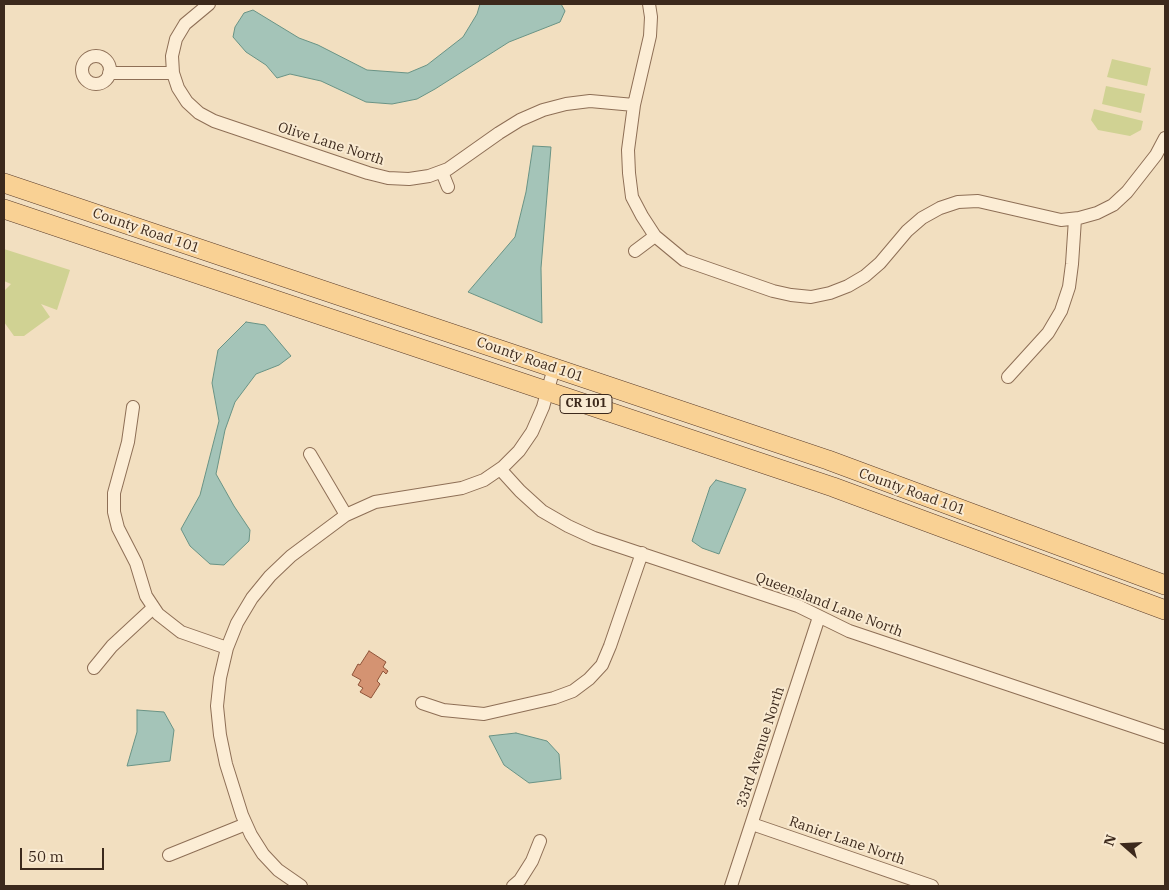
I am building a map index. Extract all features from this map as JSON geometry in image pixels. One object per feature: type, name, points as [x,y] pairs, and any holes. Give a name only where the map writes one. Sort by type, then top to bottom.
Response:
[{"type":"main road","name":"County Road 101","points":[[4,183],[828,460],[1165,585]]},
{"type":"main road","name":"County Road 101","points":[[4,208],[833,487],[1165,610]]},
{"type":"street","points":[[109,73],[173,73],[172,56],[176,39],[185,24],[209,4]]},
{"type":"street","points":[[649,4],[651,17],[650,36],[634,104],[628,150],[632,197],[655,236],[684,260],[791,296],[811,297],[830,293],[848,286],[865,276],[880,263],[907,231],[922,218],[940,208],[958,202],[978,201],[1061,220],[1075,219],[1097,213],[1113,204],[1127,192],[1142,174],[1165,138]]},
{"type":"street","name":"Olive Lane North","points":[[173,73],[178,88],[187,102],[199,113],[214,121],[388,178],[409,179],[442,172],[466,158],[520,120],[543,110],[566,104],[590,101],[634,104]]},
{"type":"street","points":[[442,172],[448,187]]},
{"type":"street","points":[[1008,377],[1048,333],[1061,311],[1069,288],[1075,219]]},
{"type":"street","points":[[635,251],[655,236]]},
{"type":"street","points":[[301,886],[278,870],[263,854],[246,824],[226,764],[217,706],[220,678],[227,648],[237,623],[252,598],[270,576],[291,556],[346,516],[375,502],[462,488],[484,480],[500,469],[519,451],[532,432],[541,412],[554,368]]},
{"type":"street","points":[[133,407],[128,442],[114,493],[114,512],[118,528],[136,563],[146,596],[158,614],[181,632],[227,648]]},
{"type":"street","points":[[310,454],[346,516]]},
{"type":"street","name":"Queensland Lane North","points":[[500,469],[520,491],[542,510],[559,521],[594,538],[798,606],[849,631],[1165,738]]},
{"type":"street","points":[[422,703],[442,710],[484,714],[554,698],[573,691],[589,679],[602,665],[642,553]]},
{"type":"street","points":[[94,668],[112,646],[153,608]]},
{"type":"street","name":"33rd Avenue North","points":[[731,886],[819,617]]},
{"type":"street","points":[[169,855],[246,824]]},
{"type":"street","name":"Ranier Lane North","points":[[752,824],[932,886]]},
{"type":"street","points":[[513,886],[520,880],[532,861],[540,840]]},
{"type":"green space","points":[[1112,59],[1151,68],[1147,86],[1107,77]]},
{"type":"green space","points":[[1106,86],[1145,94],[1141,113],[1102,104]]},
{"type":"green space","points":[[1094,109],[1143,121],[1141,130],[1130,136],[1098,130],[1091,120]]},
{"type":"green space","points":[[4,249],[70,270],[57,310],[41,304],[50,317],[24,336],[14,336],[4,322],[4,291],[11,284],[4,281]]},
{"type":"shaded area","points":[[480,4],[561,4],[565,11],[560,22],[509,42],[417,99],[392,104],[366,102],[321,81],[290,74],[277,78],[266,65],[246,52],[233,37],[235,27],[244,13],[253,10],[299,38],[318,45],[367,70],[408,73],[427,65],[463,37],[477,14]]},
{"type":"shaded area","points":[[533,146],[551,147],[541,268],[542,323],[468,292],[515,237],[526,192]]},
{"type":"shaded area","points":[[246,322],[265,325],[291,356],[279,365],[256,374],[235,402],[225,430],[216,474],[250,530],[249,541],[224,565],[210,564],[190,546],[181,529],[200,495],[219,421],[212,383],[218,350]]},
{"type":"shaded area","points":[[716,480],[746,489],[719,554],[702,548],[692,541],[710,487]]},
{"type":"shaded area","points":[[137,710],[164,712],[174,730],[170,761],[127,766],[137,732]]},
{"type":"shaded area","points":[[516,733],[547,741],[559,754],[561,779],[529,783],[504,765],[489,736]]},
{"type":"building","points":[[369,651],[386,662],[383,667],[388,671],[386,674],[383,671],[377,681],[380,684],[371,698],[360,692],[363,688],[358,685],[361,680],[352,675]]}]
